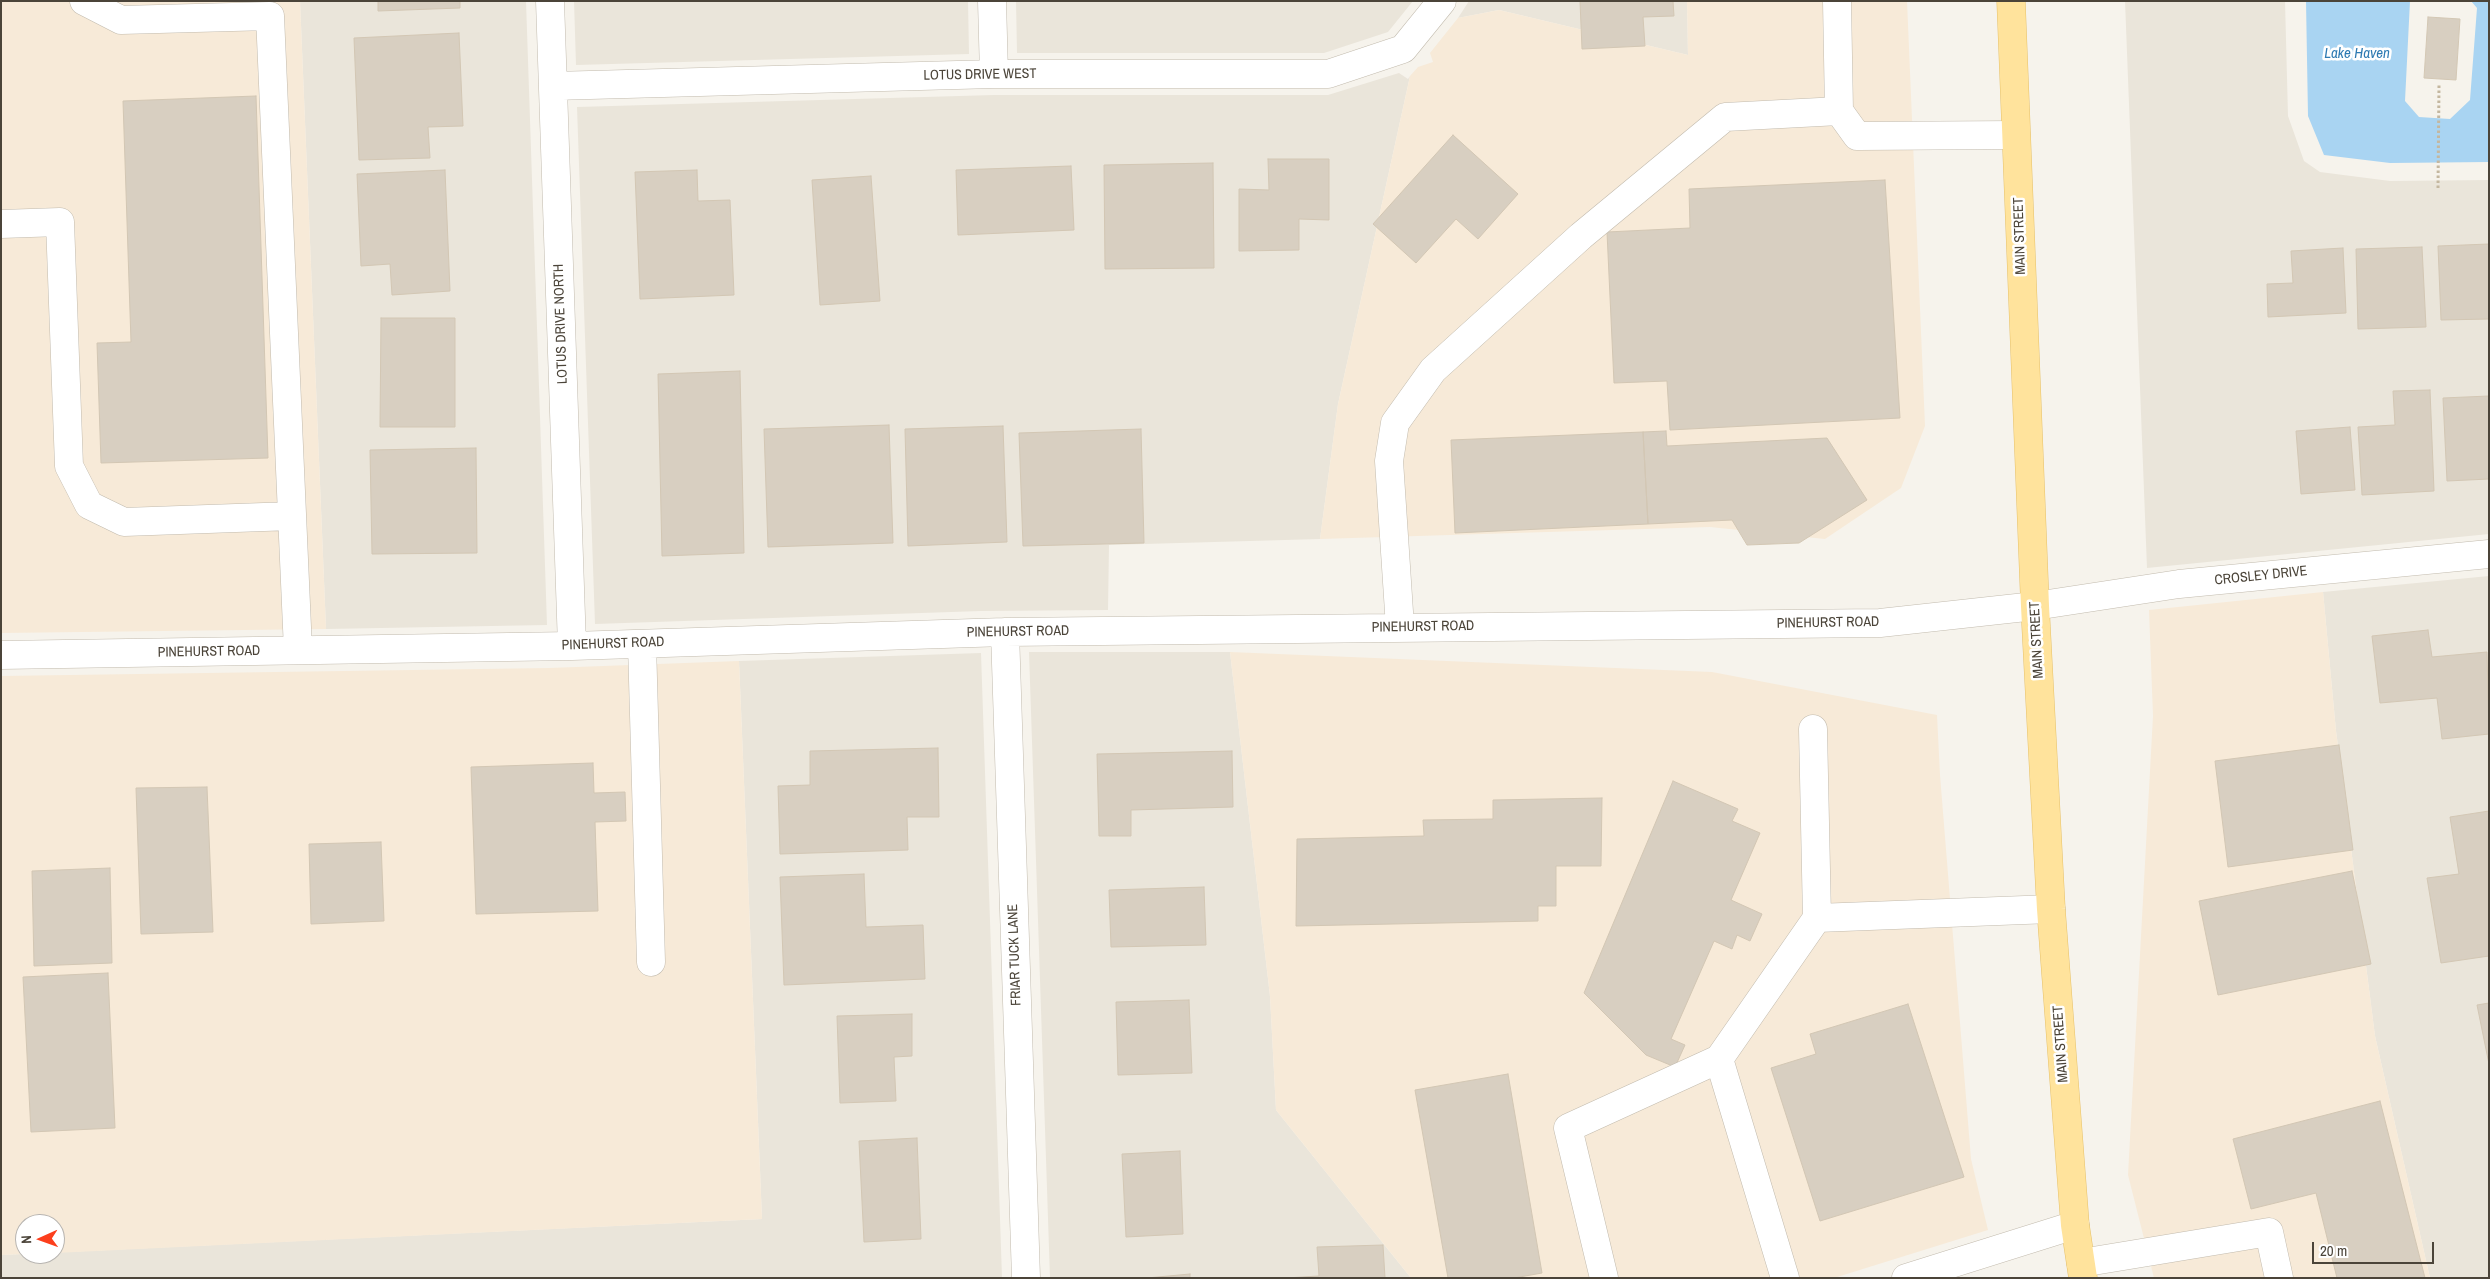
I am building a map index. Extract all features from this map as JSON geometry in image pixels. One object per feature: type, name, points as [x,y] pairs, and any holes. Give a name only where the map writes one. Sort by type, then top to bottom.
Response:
[{"type":"main road","name":"MAIN STREET","points":[[2011,1],[2035,606],[2051,909],[2075,1225],[2082,1270]]},
{"type":"street","points":[[84,1],[121,20],[270,16],[298,650]]},
{"type":"street","name":"LOTUS DRIVE NORTH","points":[[550,1],[572,646]]},
{"type":"street","points":[[992,1],[994,74]]},
{"type":"street","name":"LOTUS DRIVE WEST","points":[[552,86],[994,74],[1328,74],[1403,49],[1442,1]]},
{"type":"street","points":[[1837,1],[1839,111],[1857,136],[2016,134]]},
{"type":"street","points":[[1400,627],[1389,461],[1395,423],[1433,370],[1581,236],[1725,117],[1839,111]]},
{"type":"street","points":[[1,224],[60,222],[69,466],[88,505],[124,522],[292,516]]},
{"type":"street","name":"CROSLEY DRIVE","points":[[2035,606],[2179,584],[2489,554]]},
{"type":"street","name":"PINEHURST ROAD","points":[[1,655],[572,646],[1004,632],[1880,623],[2035,606]]},
{"type":"street","name":"FRIAR TUCK LANE","points":[[1004,632],[1026,1278]]},
{"type":"street","points":[[642,644],[651,962]]},
{"type":"street","points":[[1604,1278],[1568,1128],[1719,1058],[1817,918],[1813,728]]},
{"type":"street","points":[[1817,918],[2051,909]]},
{"type":"street","points":[[1719,1058],[1785,1278]]},
{"type":"street","points":[[1906,1278],[2075,1225]]},
{"type":"street","points":[[2082,1270],[2268,1232],[2279,1278]]},
{"type":"path","points":[[2438,188],[2439,85]]},
{"type":"shaded area","points":[[1,1],[300,1],[326,629],[1,633]]},
{"type":"shaded area","points":[[300,1],[526,1],[547,625],[326,629]]},
{"type":"shaded area","points":[[574,1],[968,1],[969,54],[576,65]]},
{"type":"shaded area","points":[[1016,1],[1413,1],[1388,32],[1324,53],[1017,53]]},
{"type":"shaded area","points":[[1469,1],[1687,1],[1688,55],[1499,10],[1458,18]]},
{"type":"shaded area","points":[[1687,1],[1907,1],[1925,426],[1901,488],[1825,539],[1710,527],[1320,539],[1338,404],[1410,76],[1418,67],[1433,62],[1430,53],[1458,18],[1499,10],[1688,55]]},
{"type":"shaded area","points":[[2125,1],[2285,1],[2288,116],[2304,161],[2320,172],[2390,181],[2489,180],[2489,534],[2147,568]]},
{"type":"shaded area","points":[[1399,73],[1408,79],[1410,76],[1338,404],[1320,539],[1109,545],[1108,610],[981,611],[595,624],[577,107],[994,95],[1328,95]]},
{"type":"shaded area","points":[[2489,576],[2489,1278],[2430,1278],[2375,1036],[2336,731],[2323,592]]},
{"type":"shaded area","points":[[2323,592],[2336,731],[2375,1036],[2430,1278],[2154,1278],[2128,1175],[2153,716],[2149,610]]},
{"type":"shaded area","points":[[1029,652],[1230,652],[1270,996],[1276,1110],[1411,1278],[1050,1278]]},
{"type":"shaded area","points":[[1230,652],[1712,672],[1937,715],[1940,775],[1971,1159],[1988,1230],[1834,1278],[1411,1278],[1276,1110],[1270,996]]},
{"type":"shaded area","points":[[981,653],[1002,1278],[1,1278],[1,1255],[15,1254],[15,1264],[65,1264],[65,1252],[762,1219],[739,661]]},
{"type":"shaded area","points":[[739,661],[762,1219],[65,1253],[65,1214],[15,1214],[15,1254],[1,1255],[1,676],[549,668]]},
{"type":"water","name":"Lake Haven","points":[[2306,1],[2410,1],[2405,101],[2419,117],[2450,119],[2470,100],[2477,8],[2471,1],[2489,1],[2489,162],[2390,163],[2324,155],[2308,116]]},
{"type":"building","points":[[378,1],[460,1],[460,8],[378,11]]},
{"type":"building","points":[[1580,1],[1673,1],[1674,16],[1643,17],[1645,46],[1582,49]]},
{"type":"building","points":[[2428,17],[2460,19],[2456,80],[2424,78]]},
{"type":"building","points":[[459,33],[463,126],[428,127],[430,158],[359,160],[354,38]]},
{"type":"building","points":[[256,96],[268,458],[101,463],[97,343],[131,342],[123,101]]},
{"type":"building","points":[[1453,135],[1518,194],[1478,239],[1456,219],[1416,263],[1373,224]]},
{"type":"building","points":[[1268,159],[1329,159],[1329,220],[1299,219],[1299,250],[1239,251],[1239,189],[1269,190]]},
{"type":"building","points":[[1213,163],[1214,268],[1105,269],[1104,165]]},
{"type":"building","points":[[1071,166],[1074,230],[958,235],[956,170]]},
{"type":"building","points":[[445,170],[450,291],[392,295],[390,264],[361,266],[357,174]]},
{"type":"building","points":[[697,170],[698,201],[730,200],[734,295],[640,299],[635,172]]},
{"type":"building","points":[[871,176],[880,301],[820,305],[812,180]]},
{"type":"building","points":[[1885,180],[1900,418],[1670,430],[1667,381],[1614,383],[1607,232],[1690,228],[1689,189]]},
{"type":"building","points":[[2489,244],[2489,319],[2441,320],[2438,246]]},
{"type":"building","points":[[2422,247],[2426,327],[2358,329],[2356,249]]},
{"type":"building","points":[[2343,248],[2346,313],[2268,317],[2267,284],[2293,283],[2291,251]]},
{"type":"building","points":[[381,318],[455,318],[455,427],[380,427]]},
{"type":"building","points":[[740,371],[744,553],[662,556],[658,374]]},
{"type":"building","points":[[2430,390],[2434,491],[2362,495],[2358,427],[2395,425],[2393,391]]},
{"type":"building","points":[[2489,396],[2489,479],[2447,481],[2443,398]]},
{"type":"building","points":[[889,425],[893,543],[768,547],[764,429]]},
{"type":"building","points":[[1003,426],[1007,542],[908,546],[905,429]]},
{"type":"building","points":[[2350,427],[2355,490],[2301,494],[2296,431]]},
{"type":"building","points":[[1141,429],[1144,543],[1023,546],[1019,433]]},
{"type":"building","points":[[1666,431],[1667,446],[1827,438],[1867,500],[1799,543],[1747,545],[1732,520],[1648,524],[1643,432]]},
{"type":"building","points":[[1643,432],[1648,524],[1455,533],[1451,440]]},
{"type":"building","points":[[476,448],[477,553],[372,554],[370,450]]},
{"type":"building","points":[[2428,630],[2432,657],[2487,652],[2489,734],[2442,739],[2437,698],[2380,703],[2372,636]]},
{"type":"building","points":[[2339,745],[2353,850],[2228,867],[2215,761]]},
{"type":"building","points":[[938,748],[939,817],[907,817],[908,850],[780,854],[778,786],[810,785],[810,751]]},
{"type":"building","points":[[1232,751],[1233,807],[1131,810],[1131,836],[1099,836],[1097,754]]},
{"type":"building","points":[[593,763],[594,793],[625,792],[626,821],[595,822],[598,911],[476,914],[471,767]]},
{"type":"building","points":[[1673,781],[1738,809],[1732,821],[1760,833],[1731,900],[1762,914],[1750,941],[1737,935],[1732,949],[1714,941],[1671,1039],[1685,1045],[1675,1067],[1646,1055],[1584,993]]},
{"type":"building","points":[[207,787],[213,932],[141,934],[136,788]]},
{"type":"building","points":[[1602,798],[1601,866],[1556,866],[1556,906],[1538,906],[1538,921],[1296,926],[1297,839],[1424,836],[1423,820],[1493,819],[1493,800]]},
{"type":"building","points":[[2489,811],[2489,956],[2441,963],[2427,878],[2459,874],[2450,817]]},
{"type":"building","points":[[381,842],[384,921],[311,924],[309,844]]},
{"type":"building","points":[[110,868],[112,963],[34,966],[32,871]]},
{"type":"building","points":[[2352,871],[2371,964],[2218,995],[2199,901]]},
{"type":"building","points":[[864,874],[866,927],[923,925],[925,979],[784,985],[780,877]]},
{"type":"building","points":[[1204,887],[1206,945],[1111,947],[1109,890]]},
{"type":"building","points":[[108,973],[115,1128],[31,1132],[23,977]]},
{"type":"building","points":[[1189,1000],[1192,1073],[1118,1075],[1116,1002]]},
{"type":"building","points":[[2489,1003],[2489,1064],[2477,1005]]},
{"type":"building","points":[[1908,1004],[1964,1177],[1820,1221],[1771,1068],[1816,1054],[1810,1034]]},
{"type":"building","points":[[912,1014],[912,1056],[894,1057],[896,1101],[840,1103],[837,1016]]},
{"type":"building","points":[[1508,1074],[1542,1273],[1514,1278],[1448,1278],[1415,1090]]},
{"type":"building","points":[[2380,1101],[2425,1278],[2337,1278],[2316,1193],[2251,1209],[2233,1139]]},
{"type":"building","points":[[917,1138],[921,1239],[864,1242],[859,1141]]},
{"type":"building","points":[[1180,1151],[1183,1234],[1126,1237],[1122,1154]]},
{"type":"building","points":[[1383,1245],[1385,1278],[1286,1278],[1319,1276],[1317,1247]]},
{"type":"building","points":[[1190,1274],[1190,1278],[1147,1278]]}]
